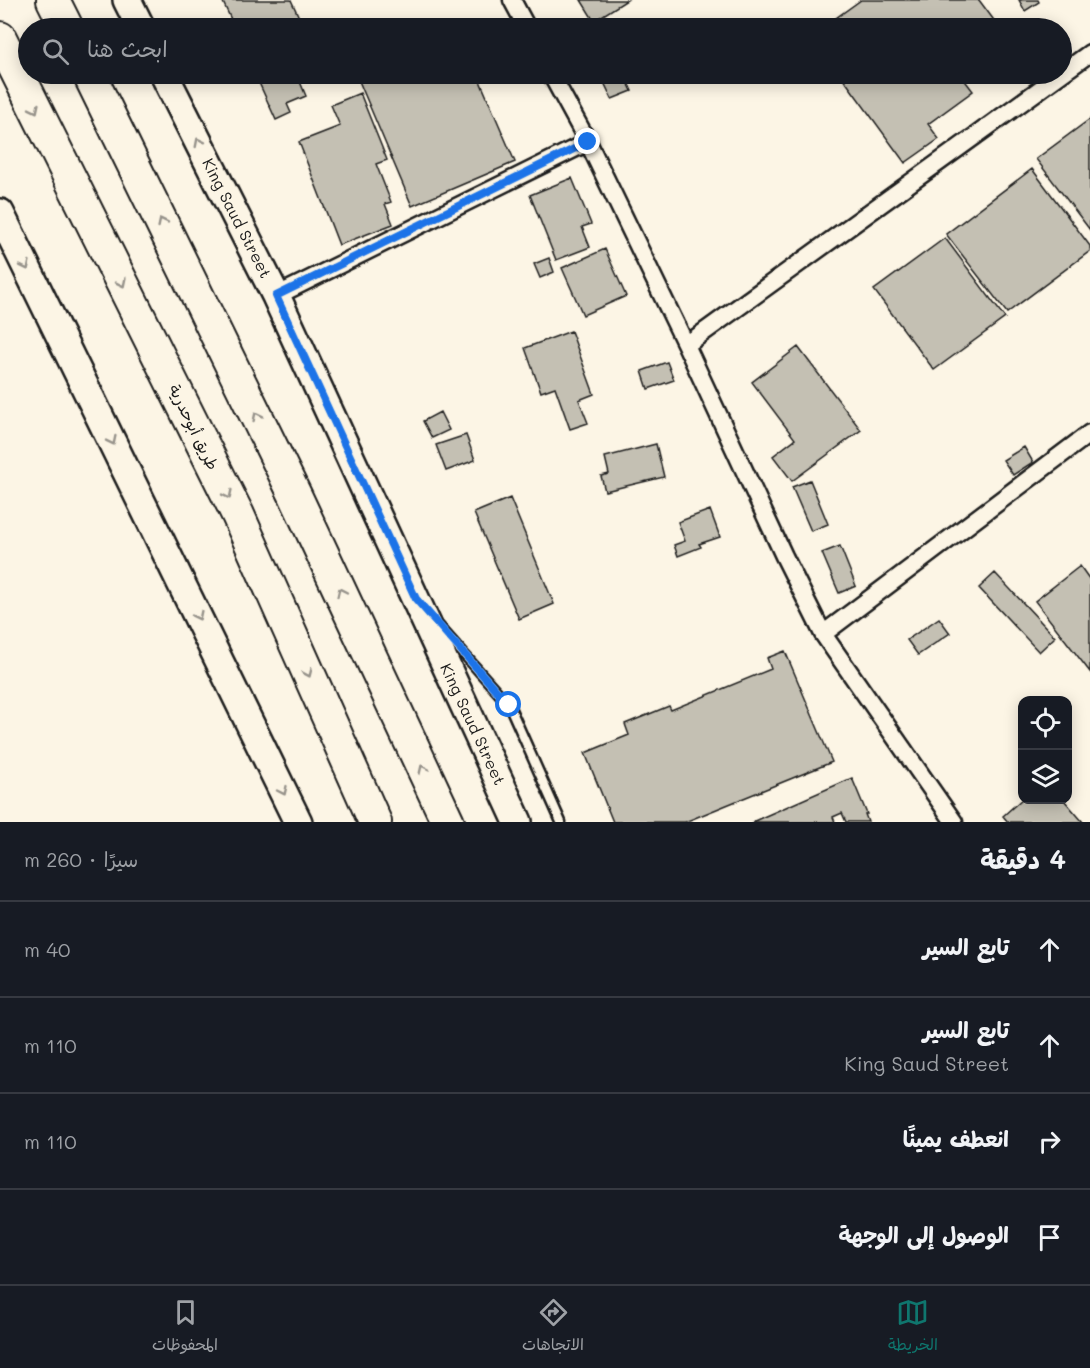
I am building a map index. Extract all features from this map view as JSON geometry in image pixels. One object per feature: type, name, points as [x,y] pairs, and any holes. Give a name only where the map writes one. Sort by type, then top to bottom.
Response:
[{"type":"highway","points":[[53,0],[62,18]]},
{"type":"highway","name":"طريق أبوحدرية","points":[[0,38],[18,74]]},
{"type":"highway","name":"طريق أبوحدرية","points":[[23,84],[238,515],[375,822]]},
{"type":"highway","points":[[94,84],[295,495],[448,822]]},
{"type":"main road","points":[[127,0],[136,18]]},
{"type":"main road","name":"King Saud Street","points":[[169,84],[276,296],[518,822]]},
{"type":"main road","points":[[0,213],[298,822]]},
{"type":"street","points":[[512,0],[522,18]]},
{"type":"street","points":[[1072,66],[1090,53]]},
{"type":"street","points":[[556,84],[588,142],[823,634],[954,822]]},
{"type":"street","points":[[686,345],[1047,84]]},
{"type":"street","points":[[276,296],[588,142]]},
{"type":"street","points":[[823,634],[1090,433]]},
{"type":"lane","points":[[416,599],[509,705],[561,822]]},
{"type":"building","points":[[222,0],[291,0],[299,18],[230,18]]},
{"type":"building","points":[[581,0],[627,0],[599,18],[592,18]]},
{"type":"building","points":[[861,0],[979,0],[992,18],[836,18]]},
{"type":"building","points":[[1019,0],[1038,0],[1039,2],[1025,11]]},
{"type":"building","points":[[260,84],[301,84],[306,96],[287,104],[291,113],[276,120]]},
{"type":"building","points":[[360,84],[481,84],[515,162],[412,206]]},
{"type":"building","points":[[605,84],[629,84],[632,91],[612,99]]},
{"type":"building","points":[[847,84],[968,84],[973,91],[928,124],[939,139],[905,163]]},
{"type":"building","points":[[360,93],[387,160],[376,164],[391,202],[385,204],[393,224],[339,245],[299,142],[340,126],[331,105]]},
{"type":"building","points":[[1090,119],[1090,230],[1036,159]]},
{"type":"building","points":[[1032,169],[1090,246],[1090,251],[1007,313],[946,234]]},
{"type":"building","points":[[572,178],[591,224],[582,227],[590,247],[556,260],[530,195]]},
{"type":"building","points":[[945,238],[1005,318],[934,370],[874,290]]},
{"type":"building","points":[[605,249],[626,296],[583,315],[562,268]]},
{"type":"building","points":[[549,258],[554,272],[540,278],[534,264]]},
{"type":"building","points":[[571,331],[594,394],[579,400],[588,423],[570,429],[555,387],[541,392],[525,348]]},
{"type":"building","points":[[798,347],[861,430],[792,481],[773,456],[795,439],[752,382]]},
{"type":"building","points":[[667,362],[674,380],[648,389],[642,371]]},
{"type":"building","points":[[440,412],[449,430],[432,438],[423,421]]},
{"type":"building","points":[[466,435],[475,460],[446,471],[436,445]]},
{"type":"building","points":[[656,444],[664,477],[605,491],[601,476],[609,474],[605,457]]},
{"type":"building","points":[[1024,447],[1033,462],[1013,475],[1003,460]]},
{"type":"building","points":[[810,480],[828,524],[811,531],[792,487]]},
{"type":"building","points":[[510,498],[554,604],[519,619],[474,513]]},
{"type":"building","points":[[710,510],[720,537],[699,544],[701,547],[678,556],[674,545],[685,541],[678,522]]},
{"type":"building","points":[[840,546],[856,586],[839,593],[822,553]]},
{"type":"building","points":[[1080,566],[1090,580],[1090,672],[1035,601]]},
{"type":"building","points":[[995,573],[1055,637],[1039,652],[979,588]]},
{"type":"building","points":[[939,618],[950,633],[918,655],[907,640]]},
{"type":"building","points":[[785,651],[832,762],[685,822],[613,822],[585,753],[629,735],[625,724],[669,706],[671,710],[771,669],[767,658]]},
{"type":"building","points":[[852,778],[868,822],[846,822],[842,813],[833,817],[835,822],[752,822]]},
{"type":"building","points":[[1018,803],[1067,804],[1083,822],[1008,822],[1003,816]]},
{"type":"route","points":[[509,705],[416,599],[276,296],[588,142]]}]
